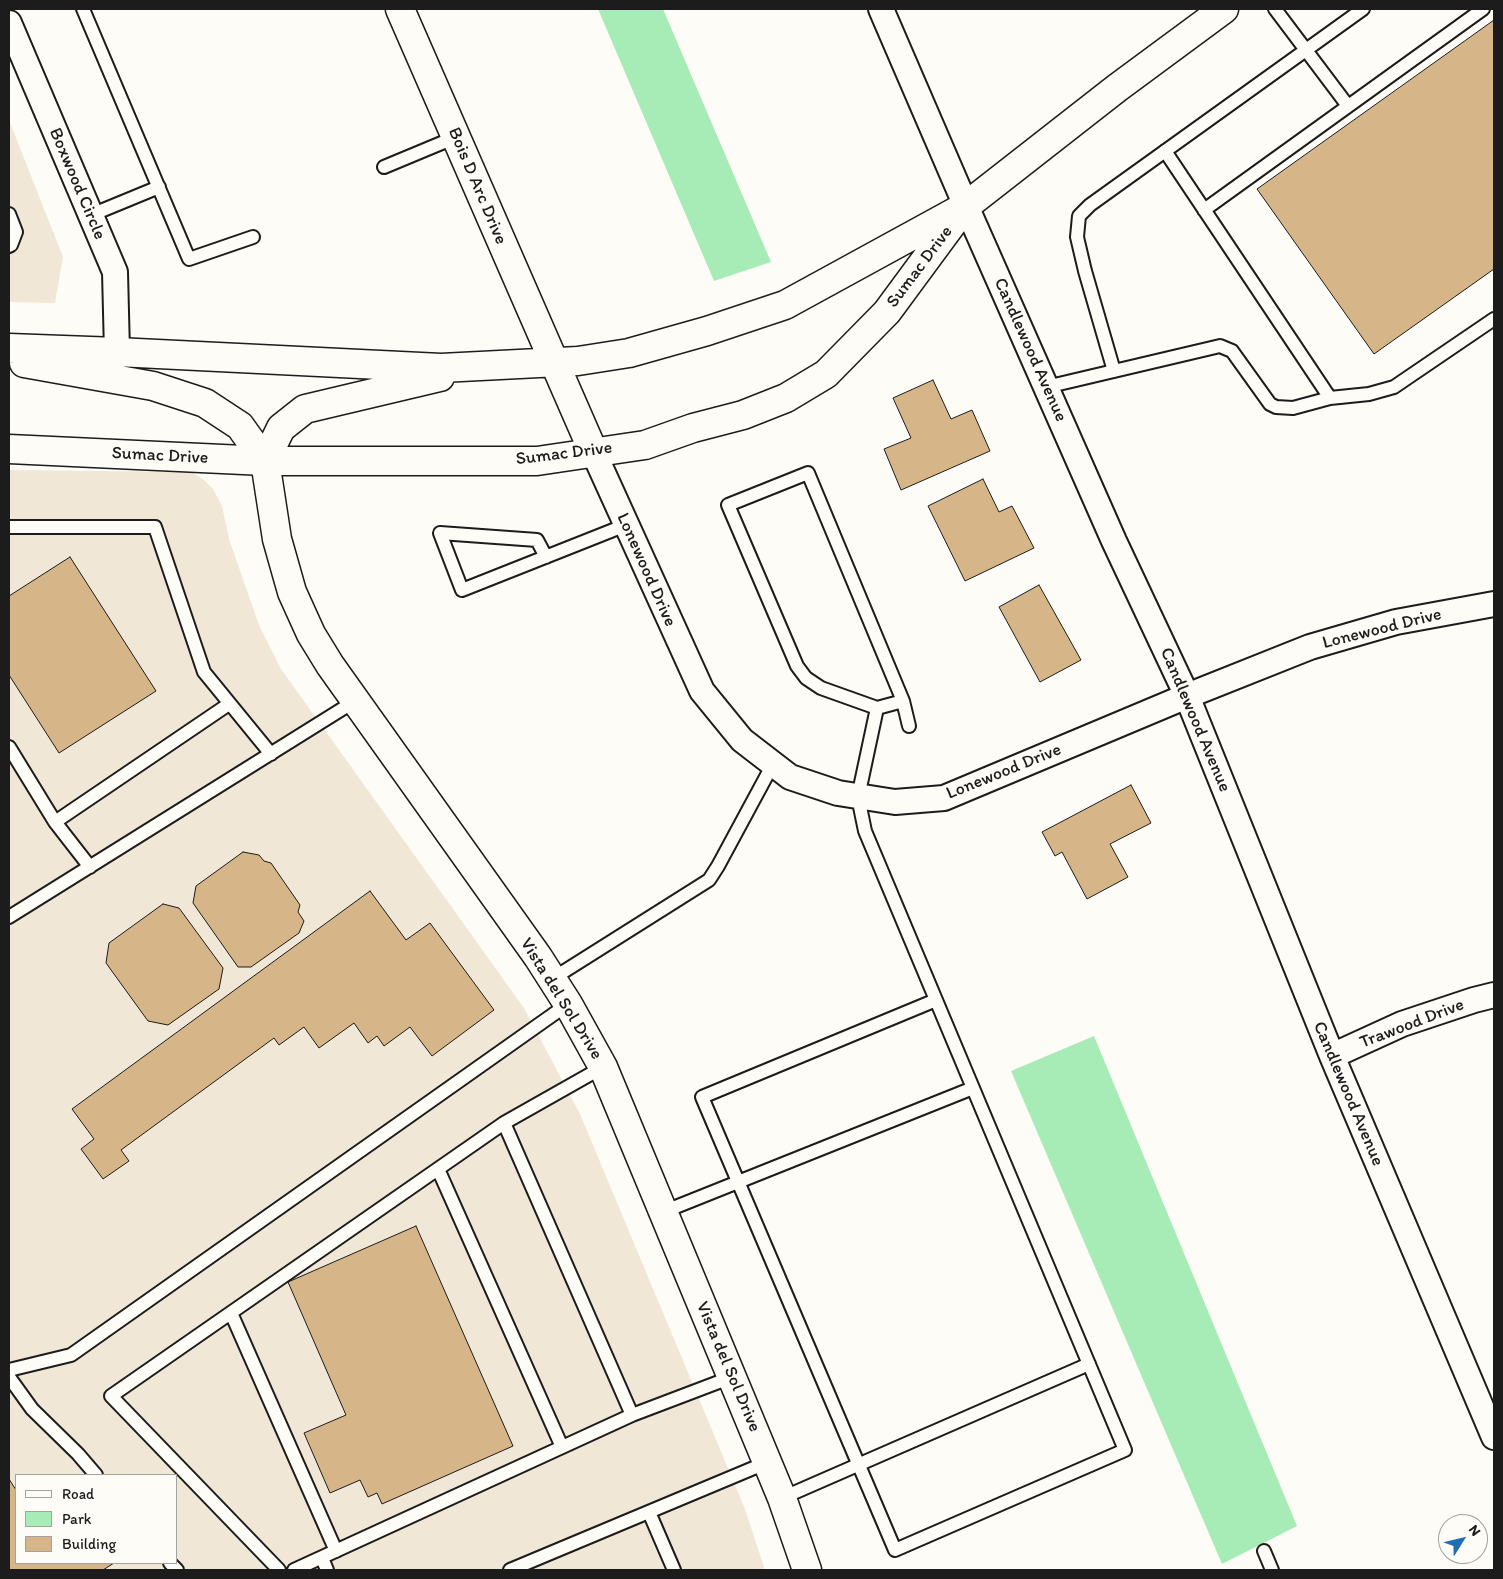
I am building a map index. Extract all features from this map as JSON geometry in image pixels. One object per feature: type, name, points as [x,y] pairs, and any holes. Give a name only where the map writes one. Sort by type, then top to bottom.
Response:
[{"type":"street","name":"Bois D Arc Drive","points":[[400,9],[593,451]]},
{"type":"street","name":"Candlewood Avenue","points":[[881,9],[1114,540],[1187,696],[1332,1056],[1494,1437]]},
{"type":"street","name":"Sumac Drive","points":[[9,348],[441,368],[578,361],[629,354],[708,331],[785,305],[966,206],[1117,88],[1224,9]]},
{"type":"street","name":"Boxwood Circle","points":[[9,23],[114,272],[117,352]]},
{"type":"street","name":"Sumac Drive","points":[[9,449],[265,461],[537,461],[593,451],[645,445],[693,428],[743,415],[786,398],[826,374],[887,312],[966,206]]},
{"type":"street","points":[[9,360],[153,386],[205,402],[240,426],[265,461],[281,428],[305,409],[490,365]]},
{"type":"street","name":"Lonewood Drive","points":[[593,451],[702,691],[742,740],[790,777],[838,793],[858,797],[895,802],[944,798],[1187,696],[1310,647],[1396,622],[1494,604]]},
{"type":"street","name":"Vista del Sol Drive","points":[[265,461],[276,539],[292,592],[312,634],[330,666],[552,979],[603,1067],[768,1462],[807,1570]]},
{"type":"street","name":"Trawood Drive","points":[[1332,1056],[1402,1024],[1494,995]]},
{"type":"lane","points":[[83,9],[189,259],[254,237]]},
{"type":"lane","points":[[1275,9],[1348,106]]},
{"type":"lane","points":[[1114,371],[1084,271],[1077,237],[1079,216],[1090,205],[1363,9]]},
{"type":"lane","points":[[1204,210],[1483,9]]},
{"type":"lane","points":[[384,167],[456,137]]},
{"type":"lane","points":[[1165,151],[1330,398]]},
{"type":"lane","points":[[90,215],[159,188]]},
{"type":"lane","points":[[9,214],[16,232],[12,244],[9,246]]},
{"type":"lane","points":[[1046,387],[1220,346],[1232,351],[1243,364],[1263,396],[1276,407],[1292,408],[1330,398],[1369,394],[1394,387],[1494,319]]},
{"type":"lane","points":[[903,701],[877,708],[821,688],[806,678],[797,666],[728,505],[808,473],[903,701],[909,726]]},
{"type":"lane","points":[[546,557],[537,540],[440,533],[462,590],[546,557],[626,525]]},
{"type":"lane","points":[[9,527],[155,528],[204,672],[270,754]]},
{"type":"lane","points":[[9,917],[355,701]]},
{"type":"lane","points":[[55,822],[230,704]]},
{"type":"lane","points":[[877,708],[858,797],[864,831],[936,1000],[1125,1450],[895,1550],[702,1097],[936,1000]]},
{"type":"lane","points":[[9,747],[55,822],[90,867]]},
{"type":"lane","points":[[552,979],[709,880],[773,764]]},
{"type":"lane","points":[[9,1370],[71,1355],[568,1004]]},
{"type":"lane","points":[[279,1570],[111,1396],[504,1123],[603,1067]]},
{"type":"lane","points":[[663,1212],[973,1088]]},
{"type":"lane","points":[[504,1123],[632,1415]]},
{"type":"lane","points":[[438,1169],[562,1447]]},
{"type":"lane","points":[[231,1313],[336,1551]]},
{"type":"lane","points":[[782,1498],[1089,1364]]},
{"type":"lane","points":[[9,1377],[32,1409],[78,1454],[95,1474]]},
{"type":"lane","points":[[294,1570],[632,1415],[732,1377]]},
{"type":"lane","points":[[510,1570],[768,1462]]},
{"type":"lane","points":[[649,1512],[674,1570]]},
{"type":"lane","points":[[1264,1551],[1272,1570]]},
{"type":"lane","points":[[322,1558],[327,1570]]},
{"type":"shaded area","points":[[9,120],[63,257],[55,303],[9,302]]},
{"type":"shaded area","points":[[9,470],[192,472],[213,489],[222,506],[229,539],[259,625],[281,669],[524,1008],[580,1114],[745,1509],[765,1570],[9,1570]]},
{"type":"green space","points":[[598,9],[663,9],[771,262],[714,281]]},
{"type":"green space","points":[[1094,1036],[1297,1526],[1222,1564],[1011,1071]]},
{"type":"building","points":[[1494,20],[1494,269],[1374,354],[1257,189]]},
{"type":"building","points":[[933,380],[951,419],[972,410],[990,451],[901,490],[884,449],[911,438],[893,398]]},
{"type":"building","points":[[983,479],[999,512],[1012,506],[1034,548],[965,581],[928,506]]},
{"type":"building","points":[[70,557],[156,691],[59,753],[9,675],[9,596]]},
{"type":"building","points":[[1039,585],[1081,660],[1040,682],[999,607]]},
{"type":"building","points":[[1131,785],[1151,823],[1110,844],[1128,877],[1087,899],[1062,852],[1055,856],[1042,832]]},
{"type":"building","points":[[243,852],[259,855],[264,861],[271,863],[300,905],[298,912],[304,921],[299,933],[251,967],[238,967],[193,903],[196,886]]},
{"type":"building","points":[[370,891],[406,940],[430,923],[494,1010],[432,1056],[410,1027],[384,1046],[377,1036],[368,1043],[354,1023],[319,1048],[304,1027],[279,1045],[274,1038],[121,1150],[129,1161],[103,1179],[81,1149],[94,1139],[72,1109]]},
{"type":"building","points":[[163,904],[179,908],[223,968],[219,989],[168,1025],[148,1021],[106,963],[109,943]]},
{"type":"building","points":[[416,1226],[513,1446],[382,1504],[377,1493],[368,1497],[360,1480],[330,1493],[304,1433],[346,1415],[288,1282]]},
{"type":"building","points":[[9,1479],[15,1488],[15,1564],[112,1564],[103,1570],[9,1570]]}]
